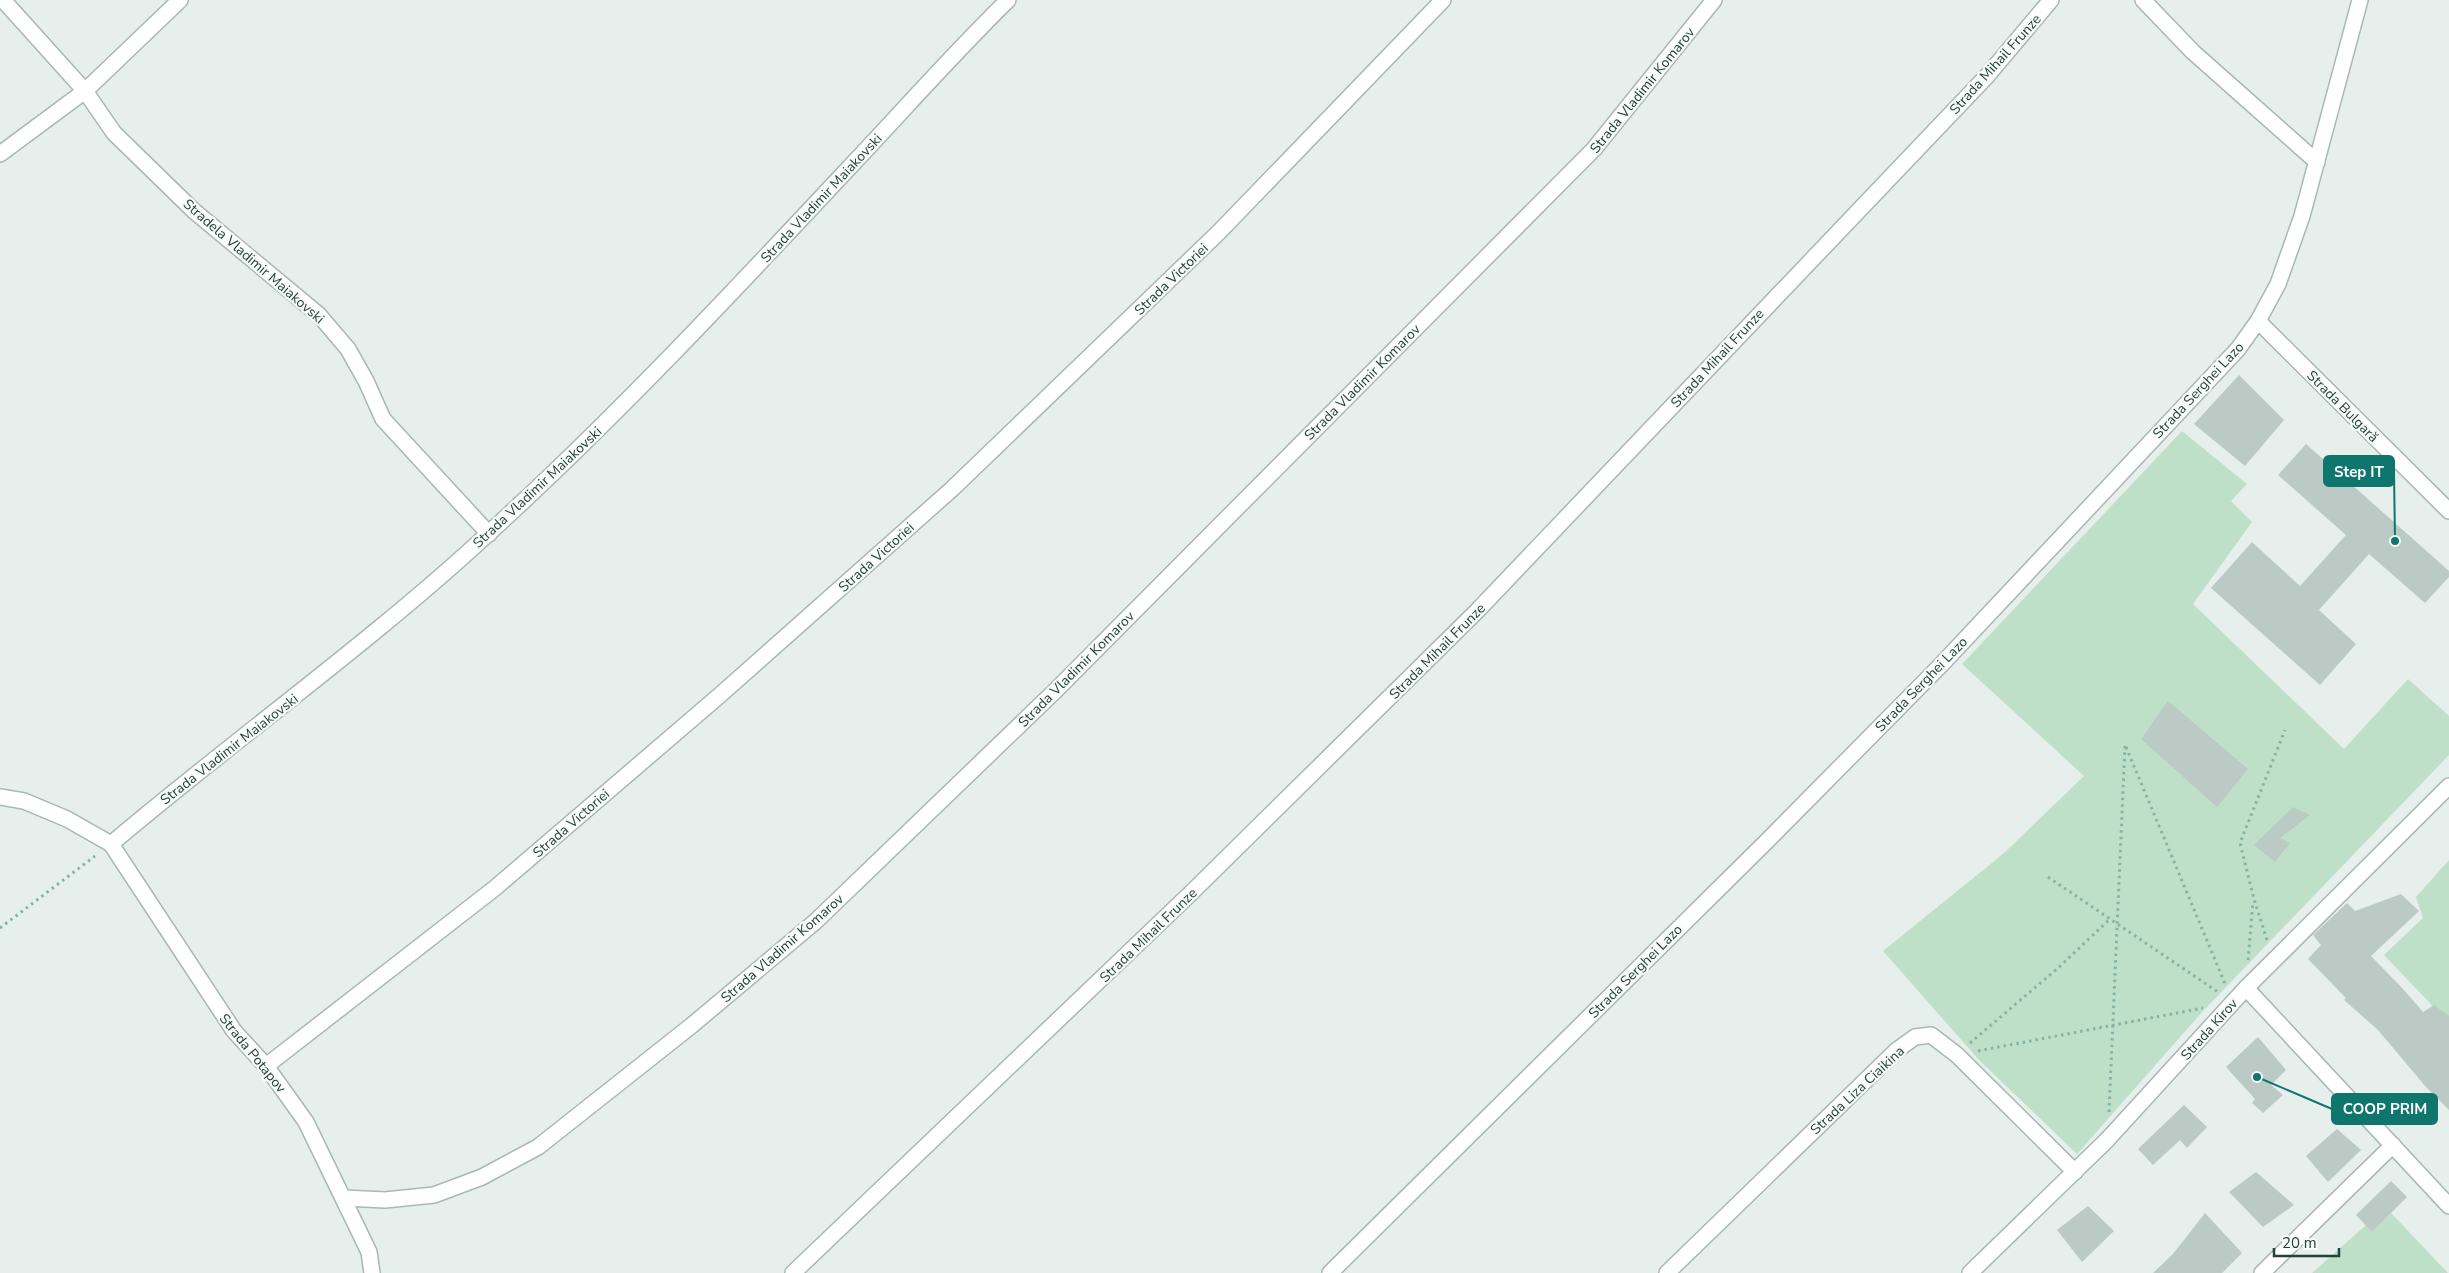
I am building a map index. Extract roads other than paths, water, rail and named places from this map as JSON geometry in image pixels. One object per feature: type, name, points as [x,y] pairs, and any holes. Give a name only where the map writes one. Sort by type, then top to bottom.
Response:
[{"type":"street","name":"Stradela Vladimir Maiakovski","points":[[3,0],[85,91],[114,133],[194,211],[319,315],[348,350],[366,381],[383,419],[489,534]]},
{"type":"street","points":[[0,154],[85,91],[180,0]]},
{"type":"street","name":"Strada Vladimir Maiakovski","points":[[111,844],[170,794],[361,645],[489,534],[607,421],[773,249],[1008,0]]},
{"type":"street","name":"Strada Victoriei","points":[[266,1066],[495,888],[720,695],[952,489],[1219,232],[1443,0]]},
{"type":"street","name":"Strada Vladimir Komarov","points":[[344,1198],[385,1200],[434,1196],[482,1177],[538,1146],[691,1026],[816,921],[1055,691],[1594,149],[1714,0]]},
{"type":"street","name":"Strada Mihail Frunze","points":[[793,1273],[1191,893],[1477,611],[1987,76],[2051,0]]},
{"type":"street","points":[[2143,0],[2193,52],[2317,162]]},
{"type":"street","name":"Strada Serghei Lazo","points":[[1330,1273],[1759,849],[1933,673],[2238,349],[2258,321],[2278,284],[2302,216],[2360,0]]},
{"type":"street","name":"Strada Bulgară","points":[[2258,321],[2449,512]]},
{"type":"street","name":"Strada Kirov","points":[[1970,1273],[2107,1140],[2246,988],[2449,786]]},
{"type":"street","points":[[0,797],[24,801],[58,815],[111,844]]},
{"type":"street","name":"Strada Potapov","points":[[111,844],[234,1032],[266,1066],[306,1122],[369,1252],[372,1273]]},
{"type":"street","points":[[2246,988],[2449,1206]]},
{"type":"street","name":"Strada Liza Ciaikina","points":[[1667,1273],[1897,1050],[1915,1037],[1931,1035],[1957,1055],[2075,1172]]},
{"type":"street","points":[[2262,1273],[2393,1146]]},
{"type":"place","name":"Step IT","points":[[2395,541]]},
{"type":"place","name":"COOP PRIM","points":[[2257,1077]]}]
